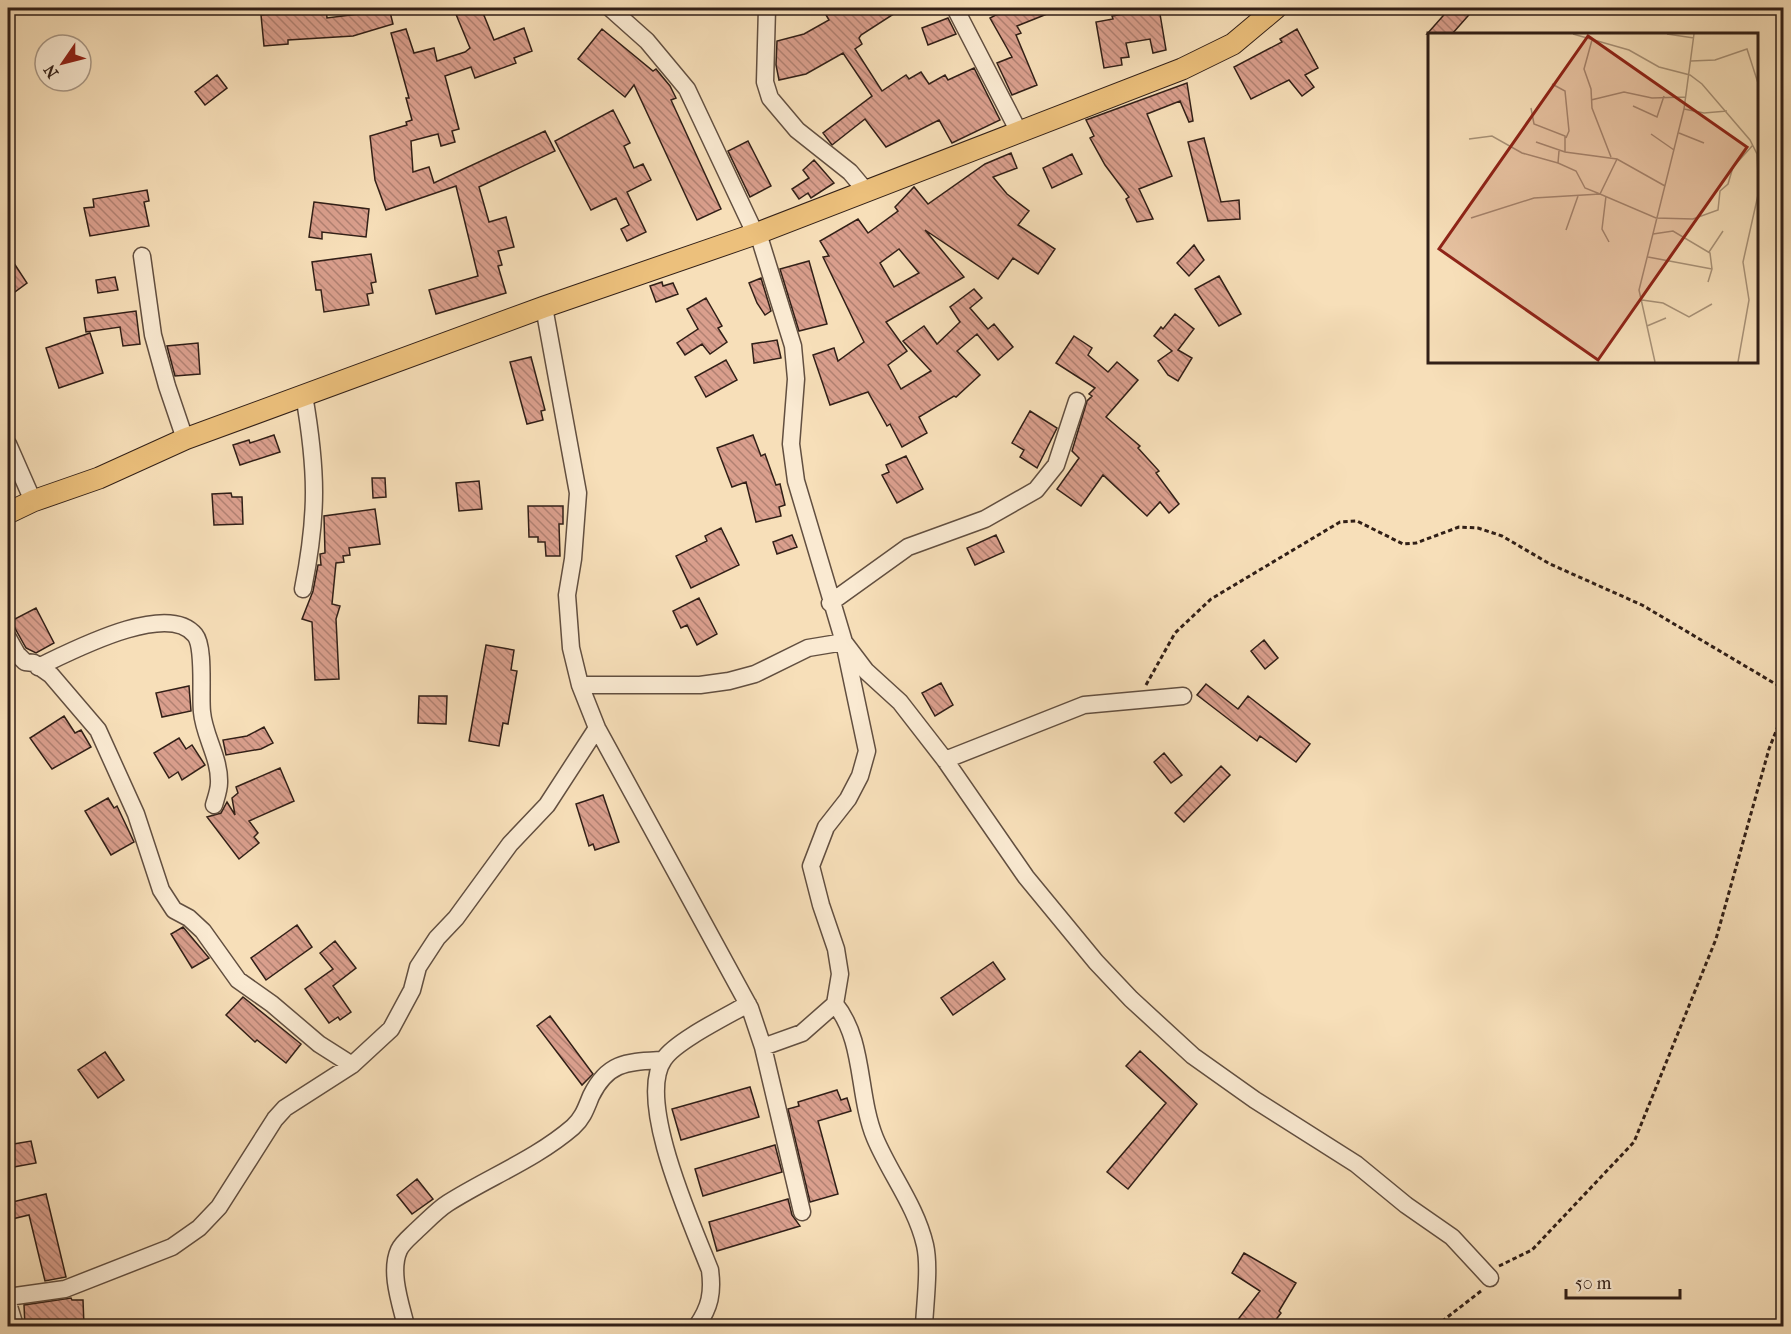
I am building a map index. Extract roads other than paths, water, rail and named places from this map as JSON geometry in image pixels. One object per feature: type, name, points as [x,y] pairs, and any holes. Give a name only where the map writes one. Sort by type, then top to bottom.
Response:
[{"type":"main road","points":[[8,513],[33,501],[99,478],[184,439],[544,307],[758,233],[1182,69],[1233,44],[1276,8]]},
{"type":"street","points":[[610,8],[647,40],[687,89],[752,226],[758,233],[794,346],[796,379],[791,444],[796,481],[843,642],[867,751],[860,776],[848,798],[826,827],[811,866],[836,950],[840,974],[835,1004],[802,1033],[763,1047]]},
{"type":"street","points":[[767,8],[765,82],[770,98],[797,130],[850,172],[866,190]]},
{"type":"street","points":[[955,8],[1019,132]]},
{"type":"street","points":[[142,256],[153,335],[166,386],[184,439]]},
{"type":"street","points":[[544,307],[578,493],[567,617],[580,686],[597,728],[748,1004],[763,1047],[802,1212]]},
{"type":"street","points":[[303,589],[314,536],[316,495],[315,466],[304,395]]},
{"type":"street","points":[[830,603],[908,547],[986,519],[1036,490],[1056,465],[1077,401]]},
{"type":"street","points":[[8,444],[33,501]]},
{"type":"street","points":[[38,667],[133,627],[163,623],[184,626],[197,636],[201,656],[200,687],[203,721],[214,750],[219,782],[214,805]]},
{"type":"street","points":[[8,638],[17,654],[51,675],[98,730],[136,814],[161,890],[174,910],[189,918],[203,931],[238,980],[273,1004],[319,1044],[352,1065]]},
{"type":"street","points":[[580,686],[700,685],[729,681],[755,674],[808,648],[843,642]]},
{"type":"street","points":[[843,642],[866,671],[900,702],[945,760],[1026,876],[1096,962],[1131,999],[1193,1056],[1255,1100],[1356,1164],[1406,1205],[1452,1237],[1490,1278]]},
{"type":"street","points":[[945,760],[1084,705],[1183,696]]},
{"type":"street","points":[[8,1297],[65,1289],[172,1247],[199,1228],[219,1207],[275,1119],[285,1108],[352,1065],[391,1029],[412,990],[418,967],[437,938],[456,918],[510,844],[548,805],[597,728]]},
{"type":"street","points":[[697,1326],[708,1310],[712,1292],[710,1270],[662,1138],[656,1093],[658,1070],[670,1051],[748,1004]]},
{"type":"street","points":[[835,1004],[852,1029],[863,1101],[875,1138],[918,1220],[926,1247],[924,1326]]},
{"type":"street","points":[[406,1326],[396,1270],[399,1250],[410,1237],[446,1204],[532,1155],[573,1127],[583,1116],[592,1094],[604,1076],[615,1067],[626,1062],[663,1060]]},
{"type":"street","points":[[8,1303],[15,1326]]}]
